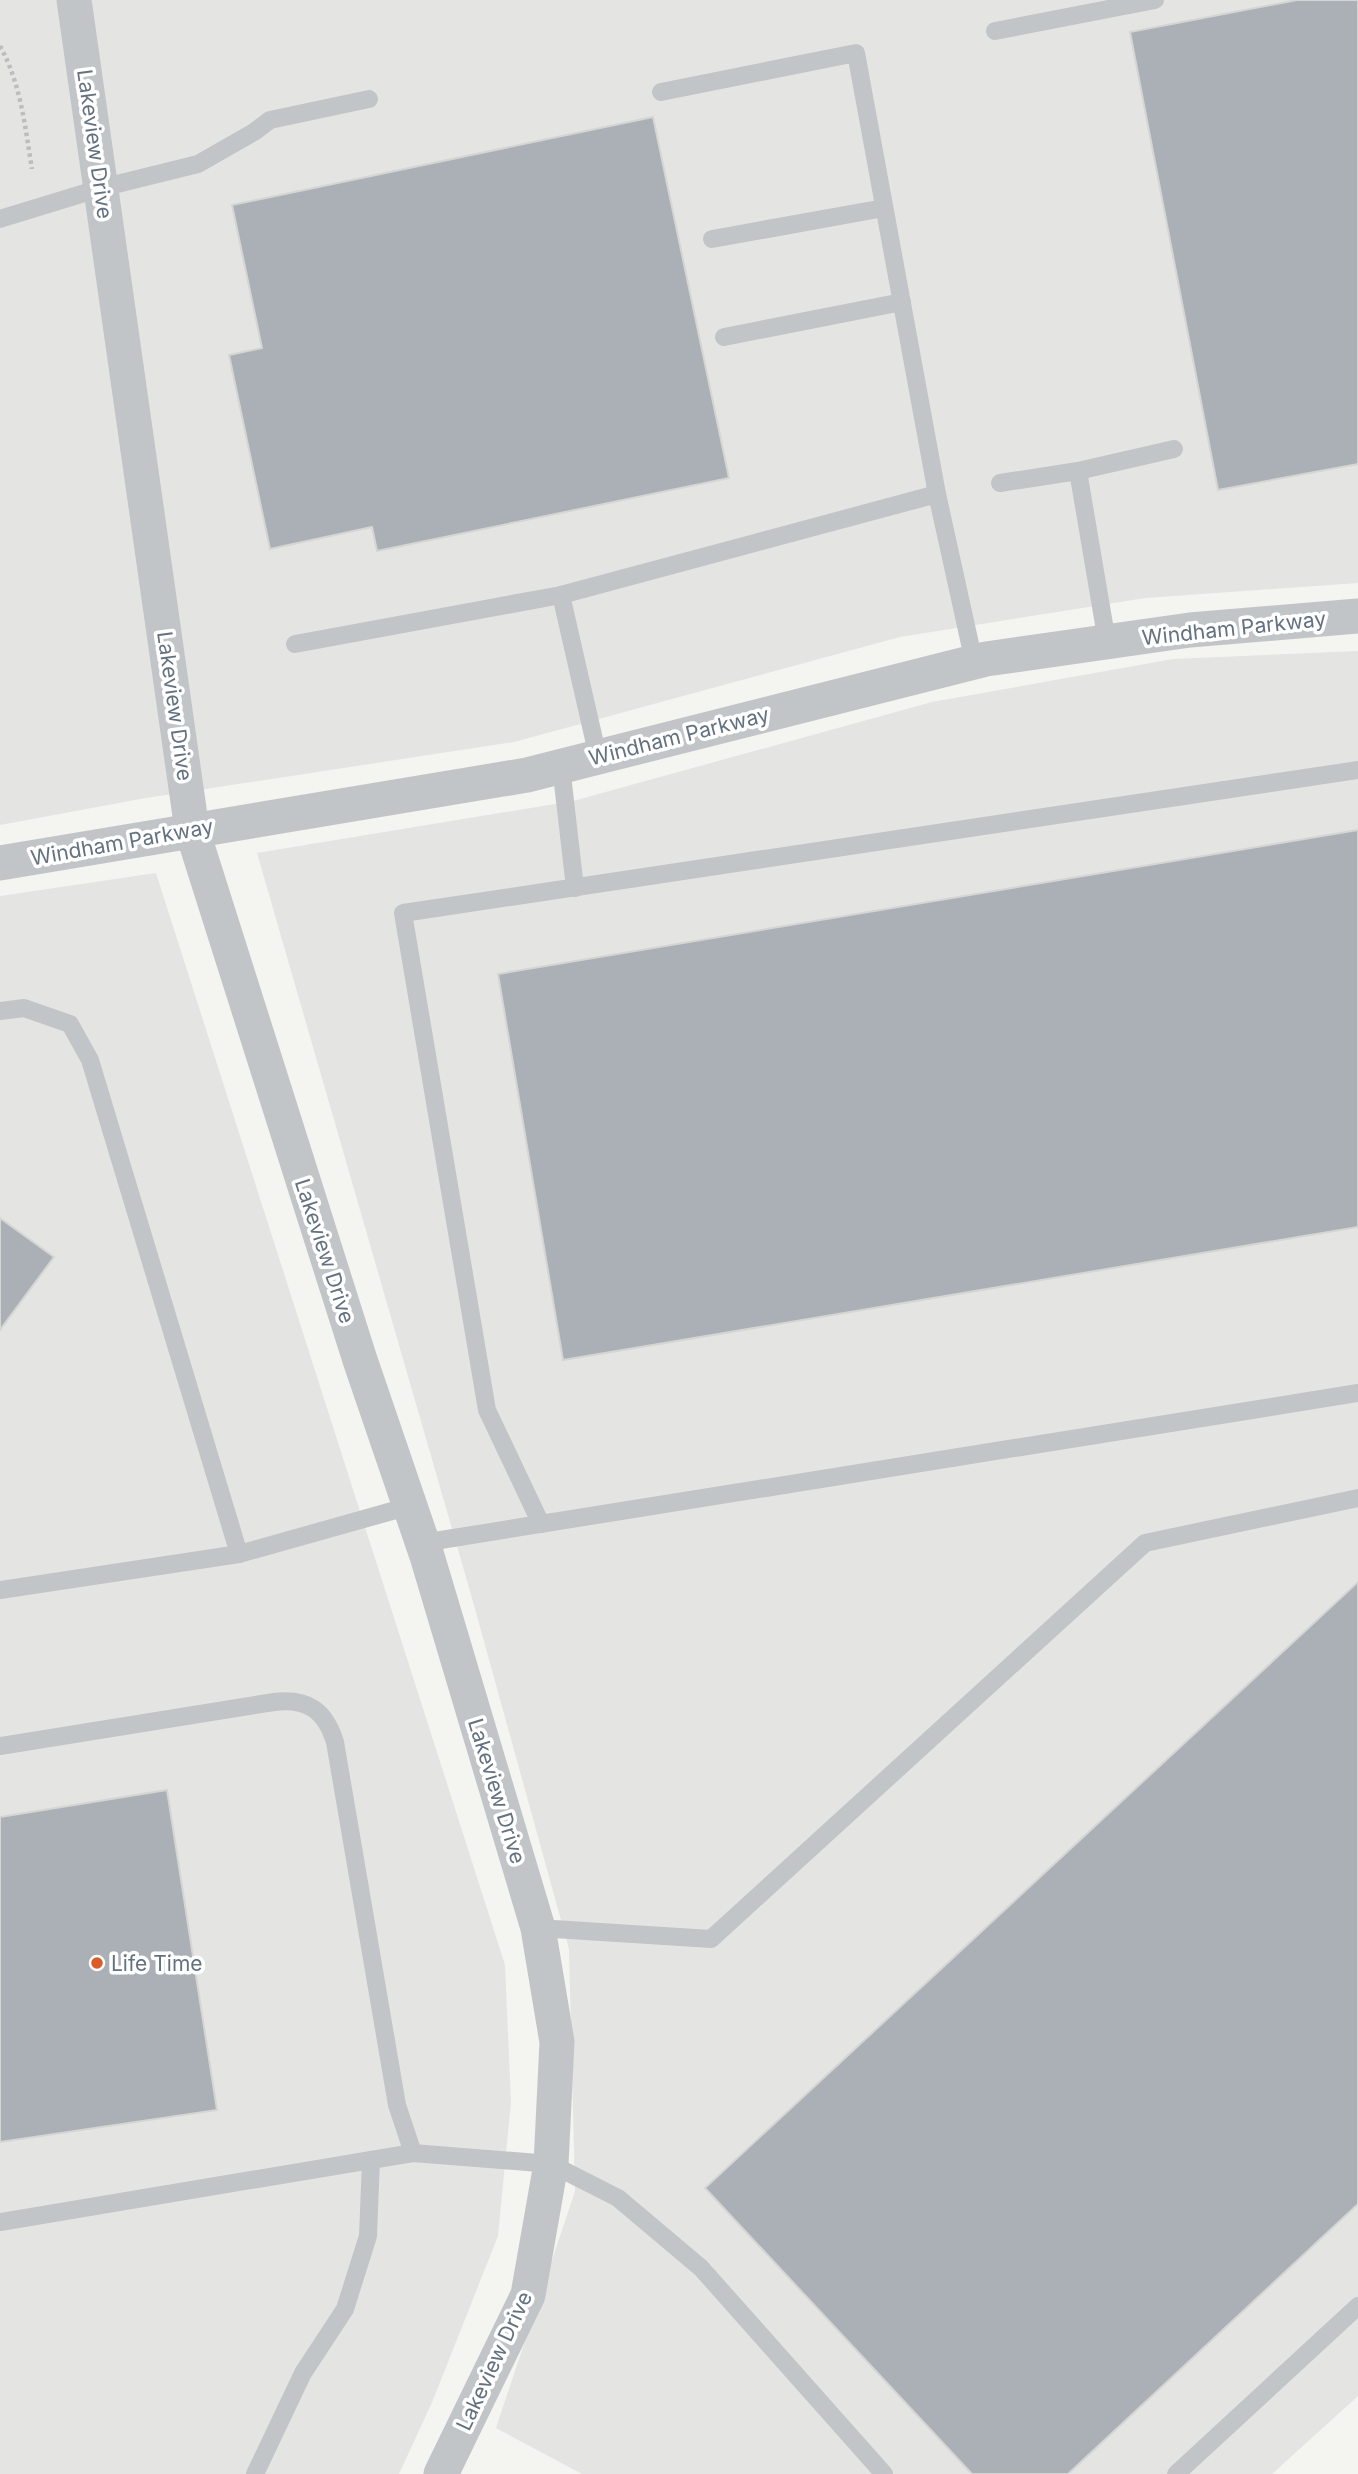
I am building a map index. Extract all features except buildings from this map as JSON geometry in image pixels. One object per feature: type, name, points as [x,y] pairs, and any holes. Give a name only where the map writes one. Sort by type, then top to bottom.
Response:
[{"type":"street","name":"Lakeview Drive","points":[[74,0],[192,830],[352,1334],[422,1543],[538,1928],[557,2042],[551,2164],[528,2295],[441,2474]]},
{"type":"street","name":"Windham Parkway","points":[[0,863],[527,775],[974,662],[1190,630],[1358,616]]},
{"type":"lane","points":[[995,31],[1154,0]]},
{"type":"lane","points":[[661,92],[856,53],[937,494],[974,662]]},
{"type":"lane","points":[[0,219],[101,188],[198,164],[270,120],[369,99]]},
{"type":"lane","points":[[712,239],[884,208]]},
{"type":"lane","points":[[724,337],[902,302]]},
{"type":"lane","points":[[1000,483],[1078,471],[1174,450]]},
{"type":"lane","points":[[1078,471],[1107,642]]},
{"type":"lane","points":[[295,644],[561,595],[937,494]]},
{"type":"lane","points":[[561,595],[598,757]]},
{"type":"lane","points":[[561,766],[575,888]]},
{"type":"lane","points":[[541,1524],[487,1410],[403,913],[1358,770]]},
{"type":"lane","points":[[0,1011],[24,1008],[70,1024],[90,1060],[239,1554]]},
{"type":"lane","points":[[422,1543],[1358,1393]]},
{"type":"lane","points":[[538,1928],[711,1939],[1145,1543],[1358,1498]]},
{"type":"lane","points":[[0,1590],[239,1554],[410,1506]]},
{"type":"lane","points":[[0,1746],[290,1700],[306,1704],[320,1713],[330,1726],[335,1742],[397,2105],[412,2153]]},
{"type":"lane","points":[[0,2222],[412,2153],[551,2164],[618,2198],[701,2268],[884,2474]]},
{"type":"lane","points":[[255,2474],[303,2373],[345,2309],[368,2236],[371,2160]]},
{"type":"lane","points":[[1176,2474],[1358,2306]]},
{"type":"path","points":[[0,46],[11,66],[22,107],[32,169]]},
{"type":"shaded area","points":[[0,0],[1358,0],[1358,583],[1145,598],[900,637],[514,742],[140,799],[0,825]]},
{"type":"shaded area","points":[[1358,651],[1358,2396],[1272,2474],[582,2474],[496,2428],[575,2191],[569,1949],[472,1598],[257,853],[573,801],[932,702],[1173,659]]},
{"type":"shaded area","points":[[156,873],[505,1965],[511,2102],[498,2236],[433,2400],[399,2474],[0,2474],[0,896]]},
{"type":"place","name":"Life Time","points":[[97,1963]]}]
